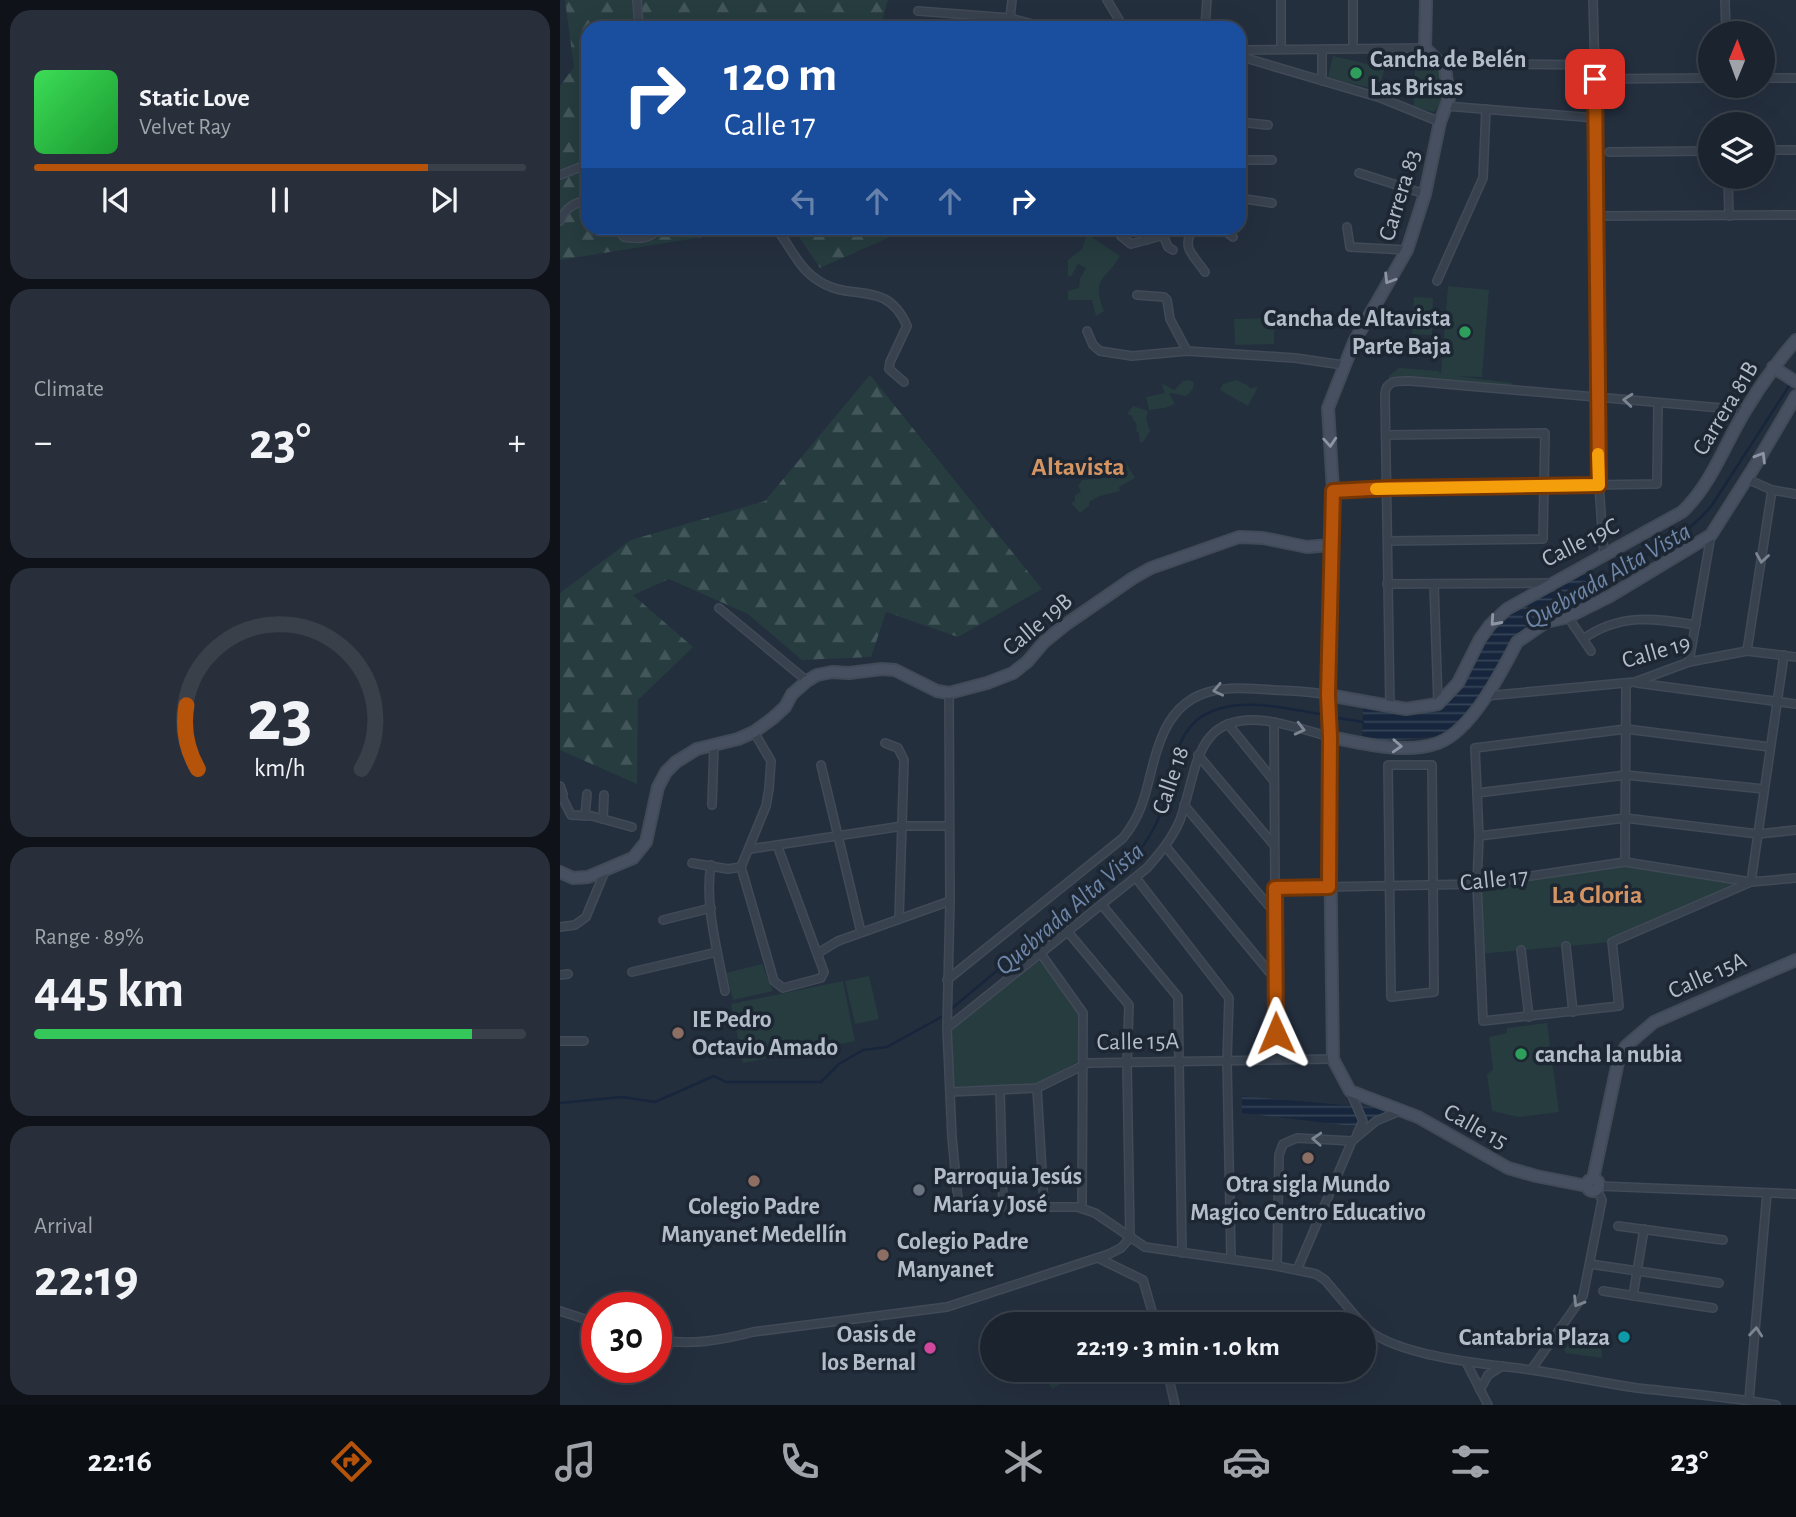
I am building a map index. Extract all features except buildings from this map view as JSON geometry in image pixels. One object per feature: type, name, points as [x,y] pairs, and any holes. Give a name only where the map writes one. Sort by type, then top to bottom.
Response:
[{"type":"street","points":[[637,0],[638,21]]},
{"type":"street","points":[[1010,18],[1012,0]]},
{"type":"street","points":[[1107,0],[1120,21]]},
{"type":"street","points":[[1206,21],[1207,0]]},
{"type":"street","points":[[1281,0],[1281,50]]},
{"type":"street","points":[[1353,0],[1353,49]]},
{"type":"street","points":[[1246,50],[1425,48],[1426,0]]},
{"type":"street","points":[[1593,0],[1597,397],[1604,556]]},
{"type":"street","points":[[1725,0],[1726,21]]},
{"type":"street","points":[[918,11],[1021,21]]},
{"type":"street","name":"Carrera 83","points":[[1352,1141],[1363,1121],[1333,1059],[1328,695],[1333,491],[1328,408],[1343,365],[1360,331],[1407,250],[1425,194],[1449,85],[1445,68],[1425,48]]},
{"type":"street","points":[[1322,49],[1322,81]]},
{"type":"street","points":[[1246,58],[1381,98],[1440,122]]},
{"type":"street","points":[[1510,64],[1595,65]]},
{"type":"street","points":[[1595,79],[1698,78]]},
{"type":"street","points":[[1775,78],[1796,78]]},
{"type":"street","points":[[1446,106],[1596,118]]},
{"type":"street","points":[[1437,281],[1483,178],[1486,109]]},
{"type":"street","points":[[1246,123],[1268,125]]},
{"type":"street","points":[[1775,150],[1796,150]]},
{"type":"street","points":[[1609,152],[1698,151]]},
{"type":"street","points":[[1246,160],[1272,160]]},
{"type":"street","points":[[560,175],[581,167]]},
{"type":"street","points":[[1359,173],[1425,194]]},
{"type":"street","points":[[1728,189],[1729,216]]},
{"type":"street","points":[[1246,199],[1272,203]]},
{"type":"street","points":[[560,221],[573,203],[581,202]]},
{"type":"street","points":[[1597,216],[1796,215]]},
{"type":"street","points":[[1347,227],[1350,247],[1407,250]]},
{"type":"street","points":[[622,235],[638,240],[649,235]]},
{"type":"street","points":[[781,235],[805,269],[817,280],[835,288],[886,297],[901,314],[907,326],[889,369],[904,382]]},
{"type":"street","points":[[1121,235],[1131,244],[1164,235],[1168,247],[1173,250]]},
{"type":"street","points":[[1143,235],[1143,241]]},
{"type":"street","points":[[1189,235],[1187,246],[1205,272]]},
{"type":"street","points":[[1137,295],[1164,297],[1167,300],[1170,319],[1187,351]]},
{"type":"street","points":[[1087,331],[1093,345],[1100,351],[1144,356],[1187,351],[1295,358],[1343,365]]},
{"type":"street","name":"Carrera 81B","points":[[1694,499],[1745,410],[1796,340]]},
{"type":"street","points":[[1777,366],[1796,375]]},
{"type":"street","points":[[1777,366],[1796,382]]},
{"type":"street","points":[[1390,708],[1385,389],[1391,383],[1398,381],[1745,410]]},
{"type":"street","points":[[1689,662],[1711,535],[1796,396]]},
{"type":"street","points":[[1333,491],[1657,484],[1658,403]]},
{"type":"street","points":[[1386,435],[1545,433],[1543,539],[1388,541]]},
{"type":"street","points":[[1747,479],[1772,491],[1796,494]]},
{"type":"street","points":[[1747,651],[1772,491]]},
{"type":"street","name":"Calle 19C","points":[[1387,584],[1551,583],[1682,512],[1694,499]]},
{"type":"street","points":[[1274,781],[1228,724],[1245,720],[1274,722],[1329,731],[1362,743],[1419,747],[1438,743],[1452,736],[1471,718],[1523,636],[1546,622],[1568,617],[1610,596],[1711,535]]},
{"type":"street","name":"Calle 19B","points":[[949,693],[987,684],[1013,673],[1065,625],[1151,568],[1238,537],[1263,538],[1307,547],[1331,545]]},
{"type":"street","points":[[1328,695],[1390,708],[1422,708],[1438,704],[1458,683],[1480,639],[1498,617],[1551,583]]},
{"type":"street","points":[[1434,584],[1438,704]]},
{"type":"street","points":[[719,608],[807,681]]},
{"type":"street","points":[[1568,617],[1591,651]]},
{"type":"street","points":[[1583,639],[1594,631],[1619,621],[1653,618],[1696,625]]},
{"type":"street","name":"Calle 19","points":[[1485,696],[1635,682],[1689,662],[1747,651],[1796,657]]},
{"type":"street","points":[[1770,747],[1626,729],[1475,748],[1479,836],[1479,954],[1485,1022],[1619,1006],[1612,942],[1751,881],[1784,656]]},
{"type":"street","points":[[560,872],[567,877],[582,878],[633,858],[643,849],[650,830],[654,797],[666,772],[683,756],[696,749],[754,732],[785,707],[792,694],[807,681],[832,672],[895,670],[937,691],[949,693],[950,901],[947,1028],[957,1198],[961,1204],[968,1207],[1044,1205],[1082,1208],[1095,1213],[1144,1247],[1278,1266],[1321,1276],[1352,1312]]},
{"type":"street","points":[[1635,682],[1796,704]]},
{"type":"street","points":[[1625,862],[1626,683]]},
{"type":"street","name":"Calle 18","points":[[947,980],[1123,838],[1142,810],[1161,738],[1180,709],[1201,695],[1220,688],[1328,695]]},
{"type":"street","points":[[1274,722],[1276,1059]]},
{"type":"street","name":"Calle 18","points":[[947,1028],[1136,878],[1166,848],[1180,818],[1198,755],[1214,732],[1228,724]]},
{"type":"street","points":[[754,732],[768,753],[771,769],[766,806],[741,867],[774,981],[783,988],[821,978],[824,970],[777,845]]},
{"type":"street","points":[[885,743],[898,748],[904,760],[899,919]]},
{"type":"street","points":[[712,805],[713,746]]},
{"type":"street","points":[[1198,755],[1274,846]]},
{"type":"street","points":[[821,765],[861,932]]},
{"type":"street","points":[[1388,765],[1432,765],[1434,992],[1391,997],[1389,885],[1388,765]]},
{"type":"street","points":[[1477,793],[1626,775],[1764,789]]},
{"type":"street","points":[[560,786],[571,815],[603,819],[632,827]]},
{"type":"street","points":[[582,826],[587,794]]},
{"type":"street","points":[[603,819],[604,795]]},
{"type":"street","points":[[1184,805],[1274,913]]},
{"type":"street","points":[[1479,836],[1625,818],[1758,834],[1796,830]]},
{"type":"street","points":[[750,849],[902,826],[949,826]]},
{"type":"street","points":[[1166,848],[1276,979]]},
{"type":"street","name":"Calle 17","points":[[1275,888],[1477,884],[1625,862],[1751,881],[1796,878]]},
{"type":"street","points":[[692,863],[728,869],[741,867]]},
{"type":"street","points":[[711,865],[709,880],[712,908],[725,991]]},
{"type":"street","points":[[560,927],[575,925],[586,917],[605,871]]},
{"type":"street","points":[[1136,878],[1228,995],[1231,1259]]},
{"type":"street","points":[[818,953],[838,941],[950,901]]},
{"type":"street","points":[[1102,905],[1178,997],[1182,1253]]},
{"type":"street","points":[[663,920],[712,908]]},
{"type":"street","points":[[672,1342],[724,1340],[753,1332],[959,1304],[1121,1248],[1130,1238],[1127,1063],[1129,1005],[1068,932]]},
{"type":"street","points":[[1566,946],[1573,1012]]},
{"type":"street","points":[[1521,950],[1530,1017]]},
{"type":"street","points":[[632,972],[717,951]]},
{"type":"street","points":[[1041,954],[1083,1013],[1082,1208]]},
{"type":"street","name":"Calle 15A","points":[[1594,1185],[1621,1054],[1638,1034],[1671,1013],[1796,960]]},
{"type":"street","points":[[560,1041],[584,1041]]},
{"type":"street","name":"Calle 15A","points":[[950,1092],[1037,1087],[1083,1064],[1333,1059]]},
{"type":"street","points":[[1037,1087],[1044,1205]]},
{"type":"street","points":[[1000,1091],[1003,1206]]},
{"type":"street","name":"Calle 15","points":[[1350,1091],[1418,1117],[1508,1168],[1536,1176],[1594,1185],[1796,1194]]},
{"type":"street","points":[[1297,1270],[1352,1141],[1376,1121],[1401,1111]]},
{"type":"street","points":[[1278,1266],[1279,1155],[1283,1143],[1297,1138],[1352,1141]]},
{"type":"street","points":[[1531,1370],[1583,1296],[1602,1200],[1594,1185]]},
{"type":"street","points":[[1749,1400],[1767,1193]]},
{"type":"street","points":[[1618,1226],[1723,1240]]},
{"type":"street","points":[[1633,1296],[1644,1230]]},
{"type":"street","points":[[1097,1258],[1143,1280],[1152,1312]]},
{"type":"street","points":[[1590,1264],[1719,1283]]},
{"type":"street","points":[[1603,1291],[1713,1308]]},
{"type":"street","points":[[560,1311],[581,1318]]},
{"type":"street","points":[[1376,1337],[1396,1345],[1466,1362],[1723,1401],[1749,1400],[1776,1405]]},
{"type":"street","points":[[1466,1362],[1488,1405]]},
{"type":"street","points":[[1480,1390],[1488,1375],[1502,1366]]},
{"type":"street","points":[[1170,1382],[1175,1405]]},
{"type":"green space","points":[[565,0],[888,0],[882,21],[581,21],[581,235],[715,235],[560,260],[560,86],[574,67]]},
{"type":"green space","name":"Cancha de Belén Las Brisas","points":[[1333,56],[1385,68],[1379,90],[1328,78]]},
{"type":"green space","points":[[1424,57],[1437,68],[1443,82],[1442,97],[1434,112],[1414,107],[1415,59]]},
{"type":"green space","points":[[798,235],[894,235],[820,268]]},
{"type":"green space","points":[[1088,235],[1120,256],[1101,280],[1099,292],[1104,311],[1096,316],[1092,300],[1068,300],[1068,291],[1079,288],[1086,268],[1078,264],[1071,276],[1068,276],[1068,260],[1082,249]]},
{"type":"green space","name":"Cancha de Altavista Parte Baja","points":[[1448,286],[1489,290],[1482,377],[1456,376],[1512,383],[1513,386],[1518,386],[1518,390],[1389,380],[1389,376],[1399,368],[1438,371],[1441,374]]},
{"type":"green space","points":[[1414,297],[1433,298],[1432,335],[1412,334]]},
{"type":"green space","points":[[1274,318],[1274,344],[1235,345],[1234,319]]},
{"type":"green space","points":[[870,375],[1042,589],[958,637],[886,612],[871,657],[802,660],[748,614],[669,579],[633,595],[693,647],[638,700],[637,784],[560,750],[560,593],[631,540],[765,501]]},
{"type":"green space","points":[[1190,380],[1194,383],[1193,389],[1186,396],[1169,393],[1175,404],[1149,410],[1146,397],[1165,393],[1161,383],[1174,390],[1183,381]]},
{"type":"green space","points":[[1236,380],[1250,388],[1258,387],[1248,406],[1220,390],[1223,384]]},
{"type":"green space","points":[[1133,406],[1148,411],[1146,419],[1150,431],[1140,443],[1137,424],[1133,416],[1127,414]]},
{"type":"green space","points":[[1125,461],[1135,478],[1119,487],[1120,491],[1089,502],[1089,506],[1080,513],[1071,503],[1081,491],[1078,486],[1082,480],[1105,478],[1122,471],[1120,463]]},
{"type":"green space","points":[[1625,862],[1751,882],[1612,942],[1479,954],[1477,884]]},
{"type":"green space","points":[[1039,961],[1079,1011],[1079,1061],[1036,1084],[1000,1088],[954,1088],[951,1030]]},
{"type":"green space","points":[[762,964],[773,991],[733,1000],[726,973]]},
{"type":"green space","points":[[869,976],[879,1019],[855,1024],[845,981]]},
{"type":"green space","points":[[843,981],[855,1041],[743,1063],[731,1004]]},
{"type":"green space","name":"cancha la nubia","points":[[1547,1023],[1559,1112],[1519,1117],[1492,1111],[1487,1074],[1493,1070],[1489,1037],[1507,1033],[1507,1028]]},
{"type":"green space","points":[[1581,1331],[1600,1334],[1602,1358],[1566,1353],[1564,1349]]},
{"type":"green space","points":[[1048,1382],[1064,1382],[1052,1389]]},
{"type":"water","name":"Quebrada Alta Vista","points":[[1577,565],[1610,596],[1546,622],[1513,649],[1452,735],[1362,743],[1363,703],[1432,706],[1458,683],[1490,625]]},
{"type":"water","points":[[1242,1096],[1401,1110],[1369,1128],[1242,1113]]},
{"type":"waterway","name":"Quebrada Alta Vista","points":[[1594,581],[1658,549],[1700,518],[1712,505],[1791,383]]},
{"type":"waterway","name":"Quebrada Alta Vista","points":[[950,1010],[1137,853],[1158,819],[1186,732],[1200,718],[1218,709],[1238,705],[1260,705],[1325,715]]},
{"type":"waterway","name":"Quebrada Alta Vista","points":[[1332,717],[1363,722]]},
{"type":"waterway","name":"Quebrada Alta Vista","points":[[560,1103],[622,1097],[655,1102],[714,1076],[726,1082],[821,1082],[839,1064],[863,1050],[887,1047],[945,1015]]},
{"type":"slow traffic","points":[[1376,489],[1599,485],[1598,454]]},
{"type":"place","name":"Cancha de Belén Las Brisas","points":[[1356,73]]},
{"type":"place","name":"Cancha de Altavista Parte Baja","points":[[1465,332]]},
{"type":"place","name":"IE Pedro Octavio Amado","points":[[678,1033]]},
{"type":"place","name":"cancha la nubia","points":[[1521,1054]]},
{"type":"place","name":"Otra sigla Mundo Magico Centro Educativo","points":[[1308,1158]]},
{"type":"place","name":"Colegio Padre Manyanet Medellín","points":[[754,1181]]},
{"type":"place","name":"Parroquia Jesús María y José","points":[[919,1190]]},
{"type":"place","name":"Colegio Padre Manyanet","points":[[883,1255]]},
{"type":"place","name":"Cantabria Plaza","points":[[1624,1337]]},
{"type":"place","name":"Oasis de los Bernal","points":[[930,1348]]},
{"type":"district","name":"Altavista","points":[[1078,466]]},
{"type":"district","name":"La Gloria","points":[[1597,894]]},
{"type":"route","points":[[1276,1033],[1275,888],[1329,887],[1328,695],[1333,491],[1599,485],[1595,79]]}]
